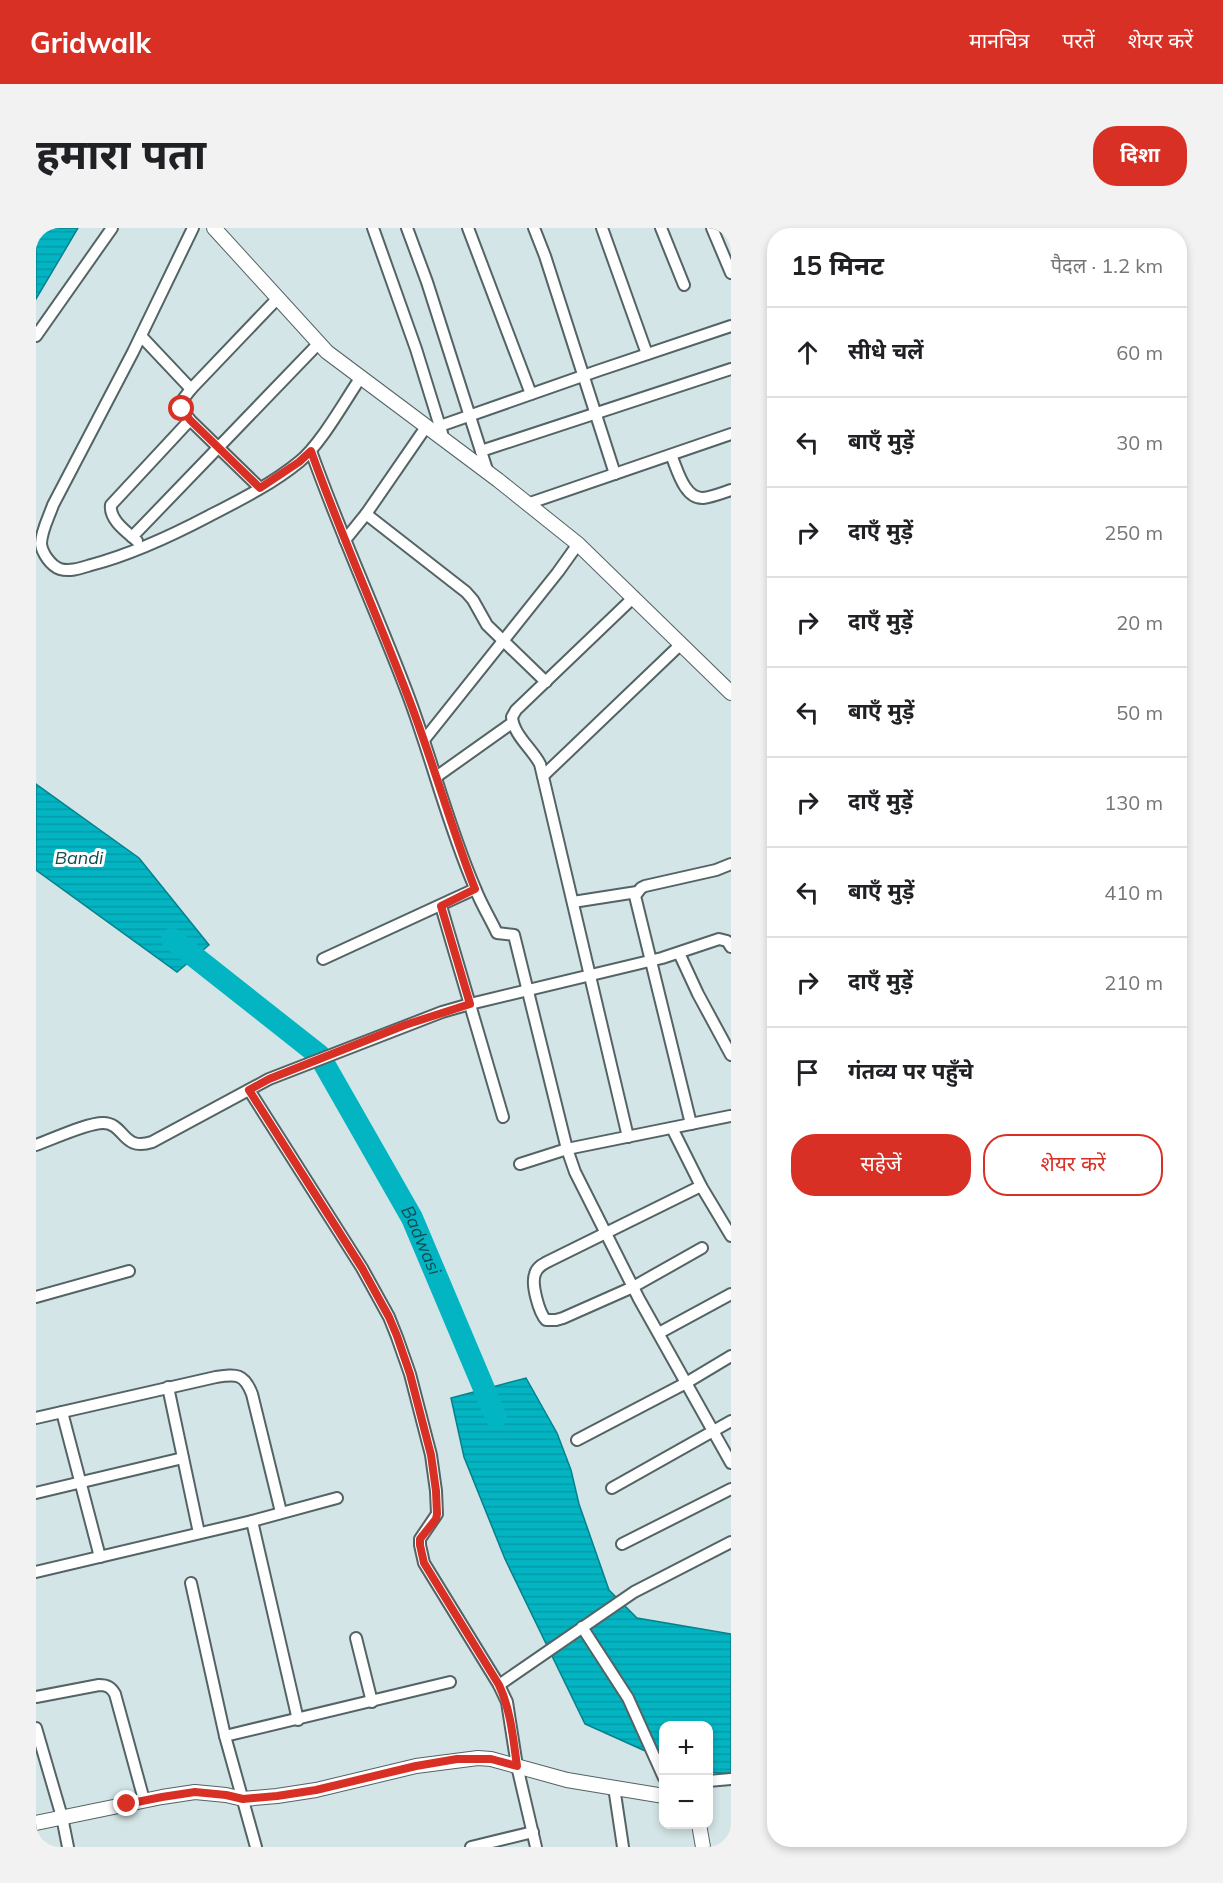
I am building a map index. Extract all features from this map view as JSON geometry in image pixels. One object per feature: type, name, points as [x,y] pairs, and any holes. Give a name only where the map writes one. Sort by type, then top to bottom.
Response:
[{"type":"street","points":[[36,336],[112,228]]},
{"type":"street","points":[[193,228],[141,336],[53,505],[41,544],[45,555],[53,565],[67,570],[117,558],[144,548],[183,530],[260,488],[299,462],[311,451],[361,377]]},
{"type":"street","points":[[214,228],[327,352],[433,427],[445,441],[578,544],[731,693]]},
{"type":"street","points":[[373,228],[416,349],[433,427]]},
{"type":"street","points":[[407,228],[428,282],[488,473]]},
{"type":"street","points":[[468,228],[531,394]]},
{"type":"street","points":[[534,228],[615,474]]},
{"type":"street","points":[[602,228],[647,354]]},
{"type":"street","points":[[661,228],[684,285]]},
{"type":"street","points":[[712,228],[731,273]]},
{"type":"street","points":[[260,488],[190,420],[182,409],[181,402],[278,299]]},
{"type":"street","points":[[345,540],[433,427],[470,417],[731,326]]},
{"type":"street","points":[[141,336],[191,389]]},
{"type":"street","points":[[132,537],[319,343]]},
{"type":"street","points":[[481,451],[731,369]]},
{"type":"street","points":[[144,548],[115,519],[110,509],[111,505],[190,420]]},
{"type":"street","points":[[527,504],[731,434]]},
{"type":"street","points":[[311,451],[403,683],[475,889],[497,933],[514,935],[567,1149],[582,1188],[658,1334],[731,1463]]},
{"type":"street","points":[[671,455],[686,488],[693,495],[704,498],[731,490]]},
{"type":"street","points":[[366,514],[466,592],[484,621],[546,682]]},
{"type":"street","points":[[424,740],[578,544]]},
{"type":"street","points":[[628,1137],[543,776],[536,756],[512,723],[513,713],[634,597]]},
{"type":"street","points":[[543,776],[681,644]]},
{"type":"street","points":[[436,777],[512,723]]},
{"type":"street","points":[[573,903],[637,892],[645,885],[716,870],[731,864]]},
{"type":"street","points":[[323,959],[475,889]]},
{"type":"street","points":[[637,892],[635,899],[691,1124]]},
{"type":"street","points":[[441,906],[503,1117]]},
{"type":"street","points":[[36,1145],[105,1123],[114,1126],[128,1141],[137,1145],[152,1143],[269,1079],[379,1036],[470,1004],[590,976],[719,939],[727,941],[731,947]]},
{"type":"street","points":[[678,952],[731,1055]]},
{"type":"street","points":[[249,1090],[362,1268],[389,1317],[410,1374],[431,1455],[437,1514],[436,1519],[420,1539],[424,1563],[499,1685],[507,1702],[517,1766],[536,1847]]},
{"type":"street","points":[[520,1164],[567,1149],[731,1117]]},
{"type":"street","points":[[672,1128],[701,1186],[731,1236]]},
{"type":"street","points":[[701,1186],[549,1261],[537,1270],[534,1282],[540,1312],[546,1320],[556,1320],[633,1287],[702,1248]]},
{"type":"street","points":[[36,1296],[129,1271]]},
{"type":"street","points":[[658,1334],[731,1294]]},
{"type":"street","points":[[577,1440],[686,1383],[731,1356]]},
{"type":"street","points":[[36,1418],[168,1387],[236,1375],[249,1384],[281,1512]]},
{"type":"street","points":[[168,1387],[199,1533]]},
{"type":"street","points":[[62,1412],[100,1557]]},
{"type":"street","points":[[612,1488],[731,1421]]},
{"type":"street","points":[[36,1493],[183,1458]]},
{"type":"street","points":[[622,1544],[731,1489]]},
{"type":"street","points":[[36,1572],[252,1521],[337,1498]]},
{"type":"street","points":[[252,1521],[298,1720]]},
{"type":"street","points":[[499,1685],[634,1592],[731,1542]]},
{"type":"street","points":[[191,1583],[225,1736],[256,1847]]},
{"type":"street","points":[[585,1625],[628,1698],[662,1775]]},
{"type":"street","points":[[356,1638],[372,1702]]},
{"type":"street","points":[[225,1736],[450,1682]]},
{"type":"street","points":[[36,1698],[99,1685],[111,1688],[115,1694],[144,1800]]},
{"type":"street","points":[[36,1728],[62,1817],[68,1847]]},
{"type":"street","points":[[36,1823],[144,1800],[195,1792],[243,1799],[277,1796],[316,1790],[416,1766],[457,1759],[491,1759],[567,1780],[659,1795]]},
{"type":"street","points":[[713,1781],[731,1779]]},
{"type":"street","points":[[614,1787],[623,1847]]},
{"type":"street","points":[[639,1791],[659,1788]]},
{"type":"street","points":[[700,1829],[703,1847]]},
{"type":"street","points":[[471,1847],[533,1832]]},
{"type":"water","points":[[36,228],[78,228],[36,299]]},
{"type":"water","name":"Bandi","points":[[36,784],[139,858],[209,945],[177,972],[36,870]]},
{"type":"water","points":[[526,1378],[557,1433],[609,1590],[637,1618],[731,1634],[731,1774],[713,1772],[713,1721],[659,1721],[659,1756],[585,1724],[505,1559],[464,1457],[451,1398]]},
{"type":"waterway","name":"Badwasi","points":[[172,939],[319,1055],[412,1218],[496,1417]]},
{"type":"route","points":[[127,1804],[195,1792],[243,1799],[277,1796],[316,1790],[416,1766],[457,1759],[491,1759],[517,1766],[507,1702],[499,1685],[424,1563],[421,1553],[420,1539],[436,1519],[436,1491],[431,1455],[410,1374],[397,1336],[362,1268],[249,1090],[269,1079],[405,1025],[470,1004],[441,906],[475,889],[407,694],[311,451],[299,462],[260,488],[190,420],[182,409]]}]
